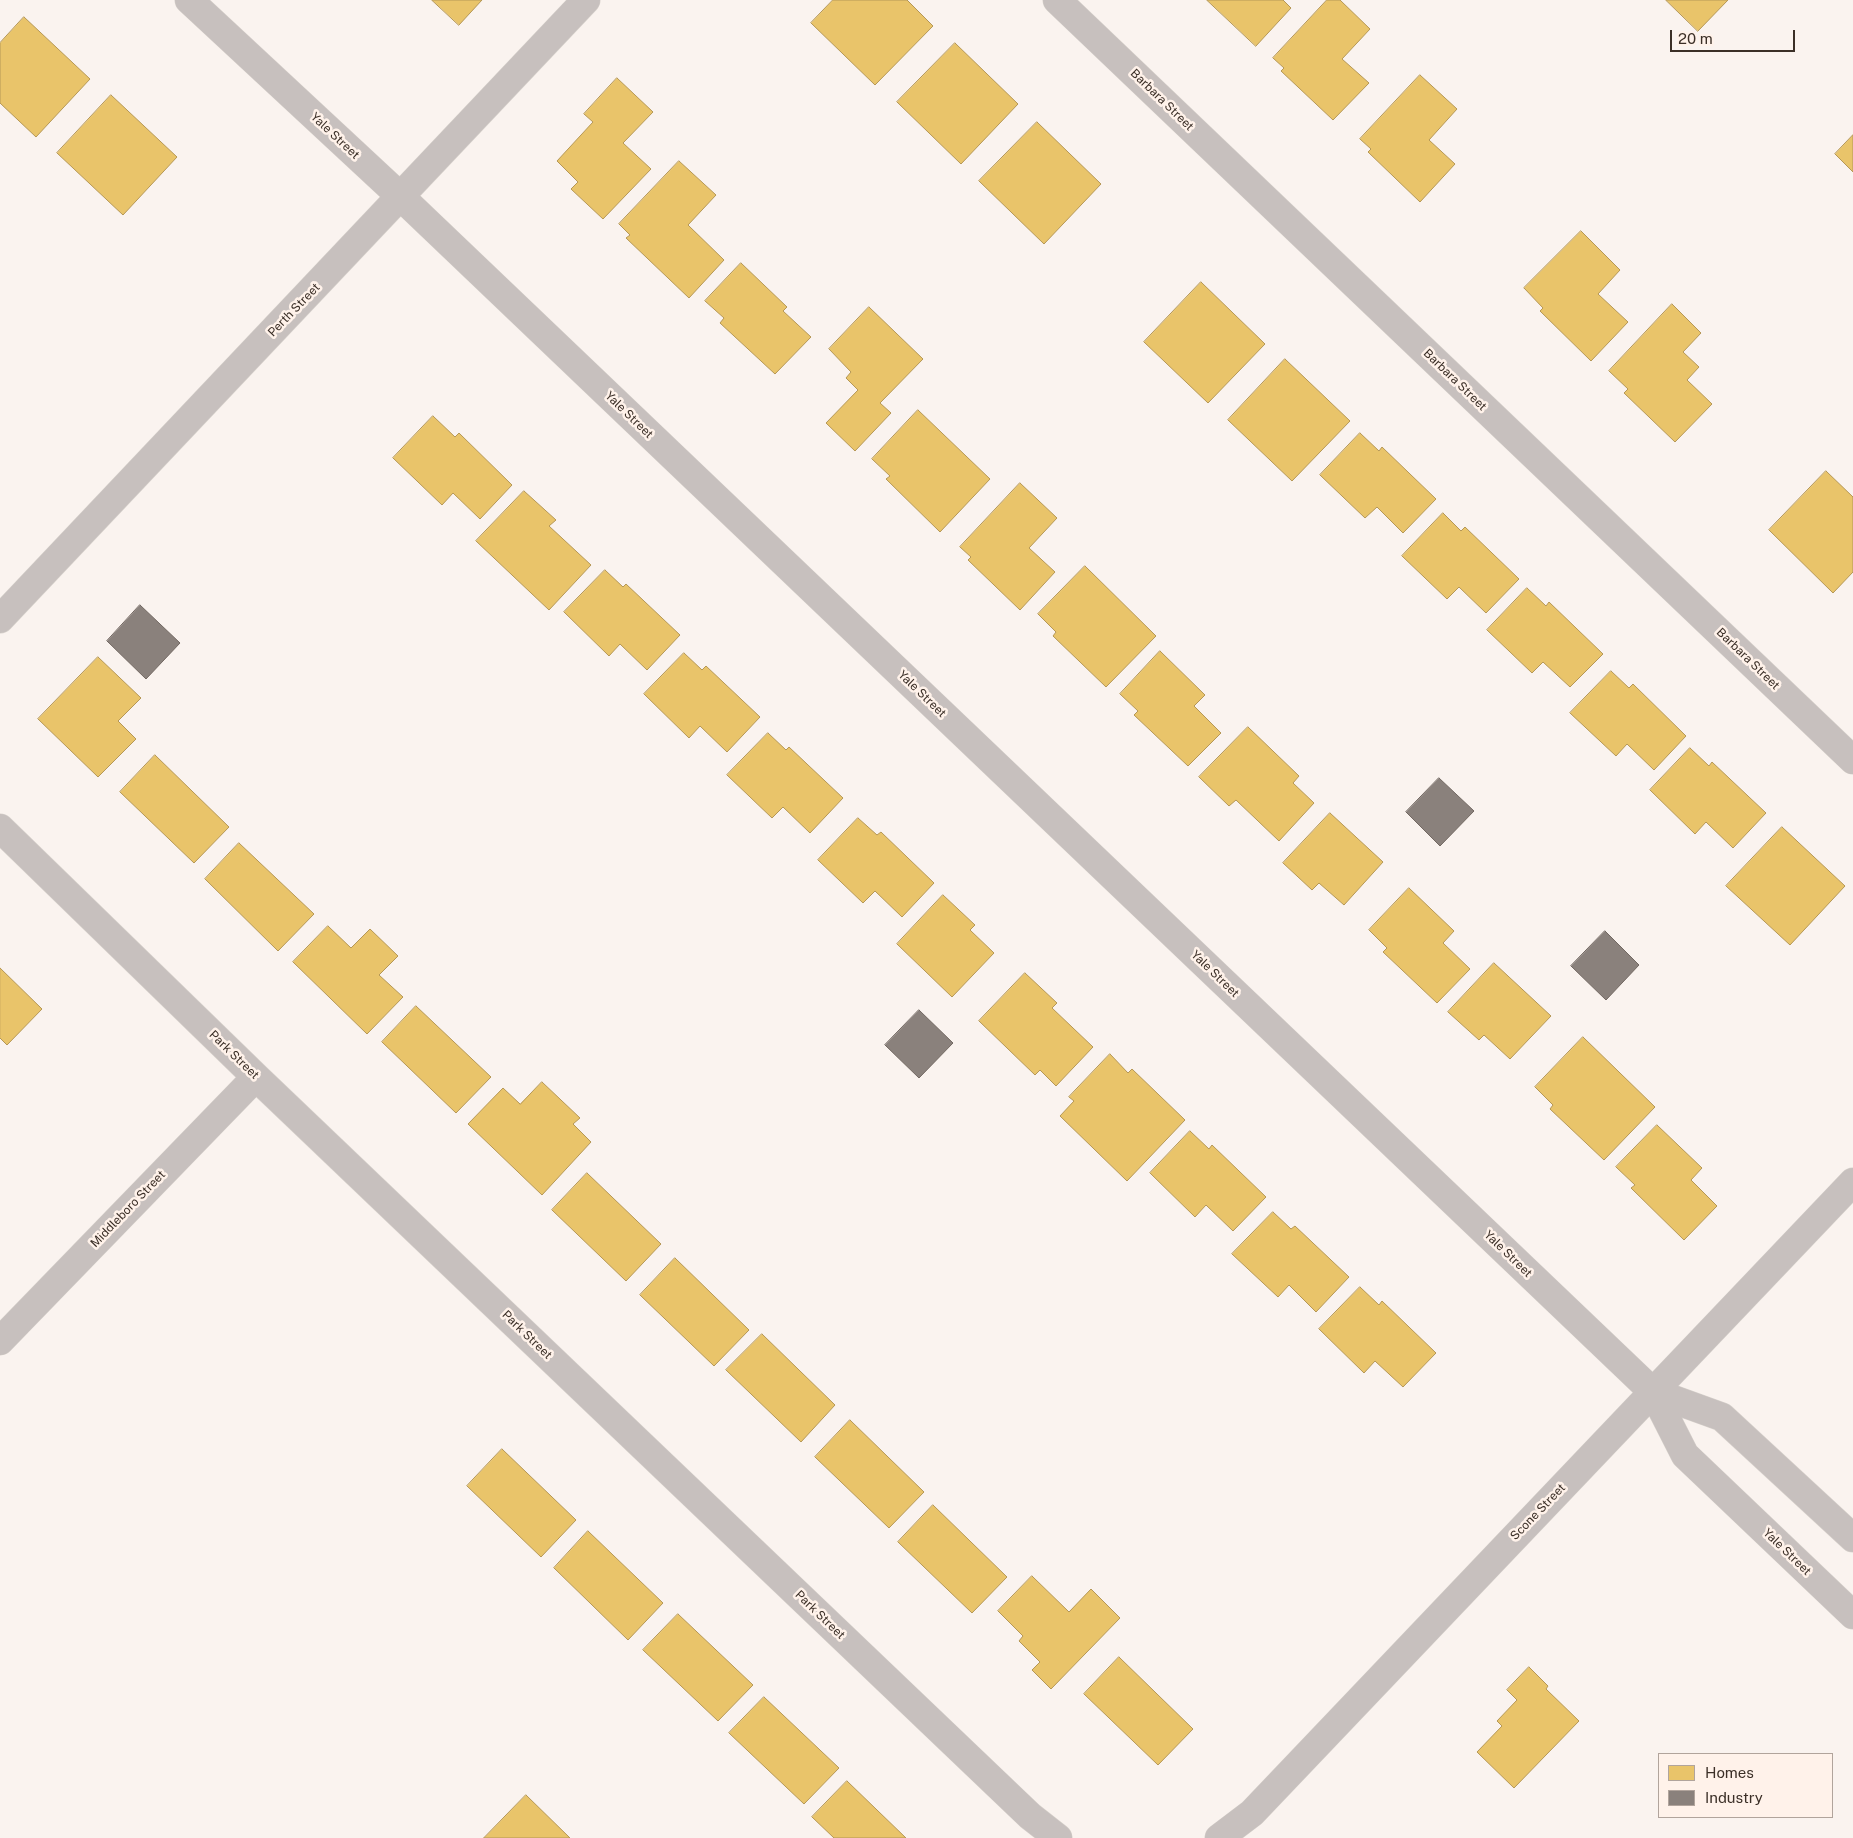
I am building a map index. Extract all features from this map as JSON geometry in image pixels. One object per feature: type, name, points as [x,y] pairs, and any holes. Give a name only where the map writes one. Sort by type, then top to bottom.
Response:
[{"type":"street","name":"Yale Street","points":[[189,0],[401,197],[1653,1392],[1684,1455],[1853,1615]]},
{"type":"street","name":"Perth Street","points":[[0,619],[586,0]]},
{"type":"street","name":"Barbara Street","points":[[1056,0],[1853,760]]},
{"type":"street","name":"Park Street","points":[[0,828],[256,1077],[1023,1809],[1058,1838]]},
{"type":"street","name":"Middleboro Street","points":[[0,1340],[256,1077]]},
{"type":"street","name":"Scone Street","points":[[1219,1838],[1252,1813],[1853,1182]]},
{"type":"street","name":"Yale Street","points":[[1653,1392],[1722,1417],[1853,1538]]},
{"type":"building: Homes","points":[[432,0],[482,0],[459,25]]},
{"type":"building: Homes","points":[[833,0],[907,0],[933,26],[875,85],[811,23]]},
{"type":"building: Homes","points":[[1207,0],[1283,0],[1291,8],[1256,46]]},
{"type":"building: Homes","points":[[1327,0],[1340,0],[1370,29],[1342,59],[1369,83],[1333,120],[1281,71],[1284,68],[1273,58]]},
{"type":"building: Homes","points":[[1666,0],[1728,0],[1698,31]]},
{"type":"building: Homes","points":[[24,17],[90,79],[36,137],[0,103],[0,43]]},
{"type":"building: Homes","points":[[955,43],[1018,104],[961,164],[897,102]]},
{"type":"building: Homes","points":[[1420,75],[1457,109],[1429,140],[1455,164],[1420,202],[1368,152],[1371,149],[1360,139]]},
{"type":"building: Homes","points":[[617,78],[653,112],[623,143],[651,169],[603,219],[571,189],[578,182],[557,161],[593,122],[584,114]]},
{"type":"building: Homes","points":[[111,95],[177,157],[123,215],[57,153]]},
{"type":"building: Homes","points":[[1037,122],[1101,184],[1044,244],[979,181]]},
{"type":"building: Homes","points":[[1853,135],[1853,172],[1835,154]]},
{"type":"building: Homes","points":[[679,161],[716,195],[688,225],[724,260],[689,298],[626,238],[630,235],[619,224]]},
{"type":"building: Homes","points":[[1581,231],[1620,270],[1598,294],[1628,322],[1591,361],[1540,311],[1543,308],[1524,288]]},
{"type":"building: Homes","points":[[741,263],[787,307],[783,311],[811,337],[775,374],[720,323],[724,318],[705,301]]},
{"type":"building: Homes","points":[[1201,282],[1265,344],[1208,403],[1144,342]]},
{"type":"building: Homes","points":[[1672,304],[1701,333],[1683,352],[1699,367],[1687,380],[1712,404],[1675,442],[1624,393],[1628,389],[1609,371]]},
{"type":"building: Homes","points":[[869,307],[923,359],[880,403],[891,413],[855,451],[826,423],[858,390],[846,378],[851,372],[829,349]]},
{"type":"building: Homes","points":[[1285,359],[1350,421],[1292,481],[1228,420]]},
{"type":"building: Homes","points":[[918,410],[990,479],[940,532],[886,479],[890,476],[872,459]]},
{"type":"building: Homes","points":[[433,416],[455,437],[459,433],[512,485],[480,519],[453,493],[442,505],[393,458]]},
{"type":"building: Homes","points":[[1360,433],[1379,451],[1382,447],[1436,499],[1403,533],[1377,507],[1365,518],[1320,475]]},
{"type":"building: Homes","points":[[1826,471],[1853,497],[1853,572],[1833,593],[1769,530]]},
{"type":"building: Homes","points":[[1020,483],[1057,518],[1029,548],[1055,572],[1020,610],[968,560],[971,557],[960,547]]},
{"type":"building: Homes","points":[[524,491],[556,520],[549,526],[591,565],[549,610],[476,541]]},
{"type":"building: Homes","points":[[1443,513],[1461,531],[1465,527],[1519,579],[1486,613],[1459,587],[1447,599],[1402,556]]},
{"type":"building: Homes","points":[[1085,566],[1156,636],[1106,687],[1053,636],[1056,632],[1038,614]]},
{"type":"building: Homes","points":[[605,570],[623,587],[626,584],[680,635],[647,670],[620,644],[609,656],[564,612]]},
{"type":"building: Homes","points":[[1527,588],[1546,606],[1549,602],[1603,654],[1570,687],[1543,662],[1532,673],[1487,630]]},
{"type":"building: Homes","points":[[1160,651],[1205,695],[1194,706],[1221,733],[1188,766],[1134,715],[1138,711],[1120,694]]},
{"type":"building: Homes","points":[[684,653],[702,670],[706,666],[760,717],[727,752],[700,726],[689,738],[644,694]]},
{"type":"building: Homes","points":[[98,657],[141,698],[118,721],[136,739],[98,777],[38,719]]},
{"type":"building: Homes","points":[[1611,671],[1629,688],[1633,684],[1686,736],[1654,770],[1627,744],[1616,756],[1570,713]]},
{"type":"building: Homes","points":[[1248,727],[1299,776],[1293,783],[1314,803],[1279,841],[1236,800],[1229,806],[1199,777]]},
{"type":"building: Homes","points":[[768,733],[786,750],[789,747],[843,798],[810,833],[783,807],[772,818],[727,775]]},
{"type":"building: Homes","points":[[1690,748],[1709,766],[1712,762],[1766,813],[1733,848],[1706,822],[1695,834],[1650,790]]},
{"type":"building: Homes","points":[[155,755],[229,827],[194,863],[120,792]]},
{"type":"building: Homes","points":[[1330,813],[1383,862],[1344,905],[1319,883],[1312,890],[1283,863]]},
{"type":"building: Homes","points":[[858,818],[877,835],[881,832],[934,883],[902,917],[875,891],[863,903],[818,860]]},
{"type":"building: Homes","points":[[1782,827],[1845,886],[1790,945],[1726,886]]},
{"type":"building: Homes","points":[[239,843],[314,914],[278,951],[205,879]]},
{"type":"building: Homes","points":[[1409,888],[1454,931],[1443,943],[1470,969],[1437,1003],[1383,952],[1387,948],[1369,930]]},
{"type":"building: Homes","points":[[943,895],[975,925],[970,930],[994,953],[952,997],[897,944]]},
{"type":"building: Homes","points":[[328,926],[351,948],[370,929],[398,956],[379,975],[403,997],[367,1034],[293,962]]},
{"type":"building: Homes","points":[[1494,963],[1551,1016],[1510,1059],[1484,1035],[1479,1040],[1448,1012]]},
{"type":"building: Homes","points":[[0,968],[42,1009],[7,1045],[0,1038]]},
{"type":"building: Homes","points":[[1025,973],[1057,1003],[1052,1008],[1093,1047],[1056,1086],[1040,1070],[1035,1075],[979,1021]]},
{"type":"building: Homes","points":[[416,1006],[491,1077],[456,1113],[382,1042]]},
{"type":"building: Homes","points":[[1583,1037],[1655,1107],[1604,1160],[1550,1109],[1553,1105],[1535,1087]]},
{"type":"building: Homes","points":[[1110,1054],[1128,1073],[1132,1069],[1185,1120],[1127,1181],[1060,1116],[1074,1101],[1069,1097]]},
{"type":"building: Homes","points":[[542,1082],[580,1118],[573,1124],[591,1142],[542,1195],[468,1124],[503,1088],[520,1104]]},
{"type":"building: Homes","points":[[1657,1125],[1702,1168],[1691,1180],[1717,1206],[1684,1240],[1631,1188],[1635,1185],[1616,1167]]},
{"type":"building: Homes","points":[[1190,1131],[1209,1149],[1212,1145],[1266,1197],[1233,1231],[1206,1205],[1195,1217],[1150,1173]]},
{"type":"building: Homes","points":[[587,1173],[661,1244],[626,1281],[552,1210]]},
{"type":"building: Homes","points":[[1273,1212],[1291,1229],[1295,1226],[1349,1277],[1316,1312],[1289,1285],[1278,1297],[1232,1254]]},
{"type":"building: Homes","points":[[675,1258],[749,1330],[714,1366],[640,1295]]},
{"type":"building: Homes","points":[[1360,1287],[1379,1305],[1382,1301],[1436,1353],[1403,1387],[1375,1361],[1364,1373],[1319,1329]]},
{"type":"building: Homes","points":[[762,1334],[835,1405],[801,1442],[726,1370]]},
{"type":"building: Homes","points":[[850,1420],[924,1492],[889,1528],[815,1457]]},
{"type":"building: Homes","points":[[502,1449],[576,1520],[541,1557],[467,1486]]},
{"type":"building: Homes","points":[[933,1505],[1007,1577],[972,1613],[898,1542]]},
{"type":"building: Homes","points":[[588,1531],[663,1603],[628,1640],[554,1568]]},
{"type":"building: Homes","points":[[1032,1576],[1069,1612],[1091,1589],[1120,1618],[1051,1689],[1032,1670],[1040,1662],[1019,1641],[1023,1636],[998,1611]]},
{"type":"building: Homes","points":[[678,1614],[753,1685],[718,1721],[643,1650]]},
{"type":"building: Homes","points":[[1119,1657],[1193,1729],[1158,1765],[1084,1694]]},
{"type":"building: Homes","points":[[1529,1667],[1548,1686],[1546,1689],[1579,1721],[1514,1788],[1477,1752],[1502,1726],[1497,1721],[1517,1700],[1507,1690]]},
{"type":"building: Homes","points":[[764,1697],[839,1768],[804,1804],[729,1733]]},
{"type":"building: Homes","points":[[847,1781],[906,1838],[834,1838],[812,1817]]},
{"type":"building: Homes","points":[[526,1795],[570,1838],[484,1838]]},
{"type":"building: Industry","points":[[140,605],[180,643],[146,679],[107,641]]},
{"type":"building: Industry","points":[[1439,778],[1474,811],[1440,846],[1406,812]]},
{"type":"building: Industry","points":[[1605,931],[1639,965],[1606,1000],[1571,966]]},
{"type":"building: Industry","points":[[919,1010],[953,1043],[919,1078],[885,1045]]}]
